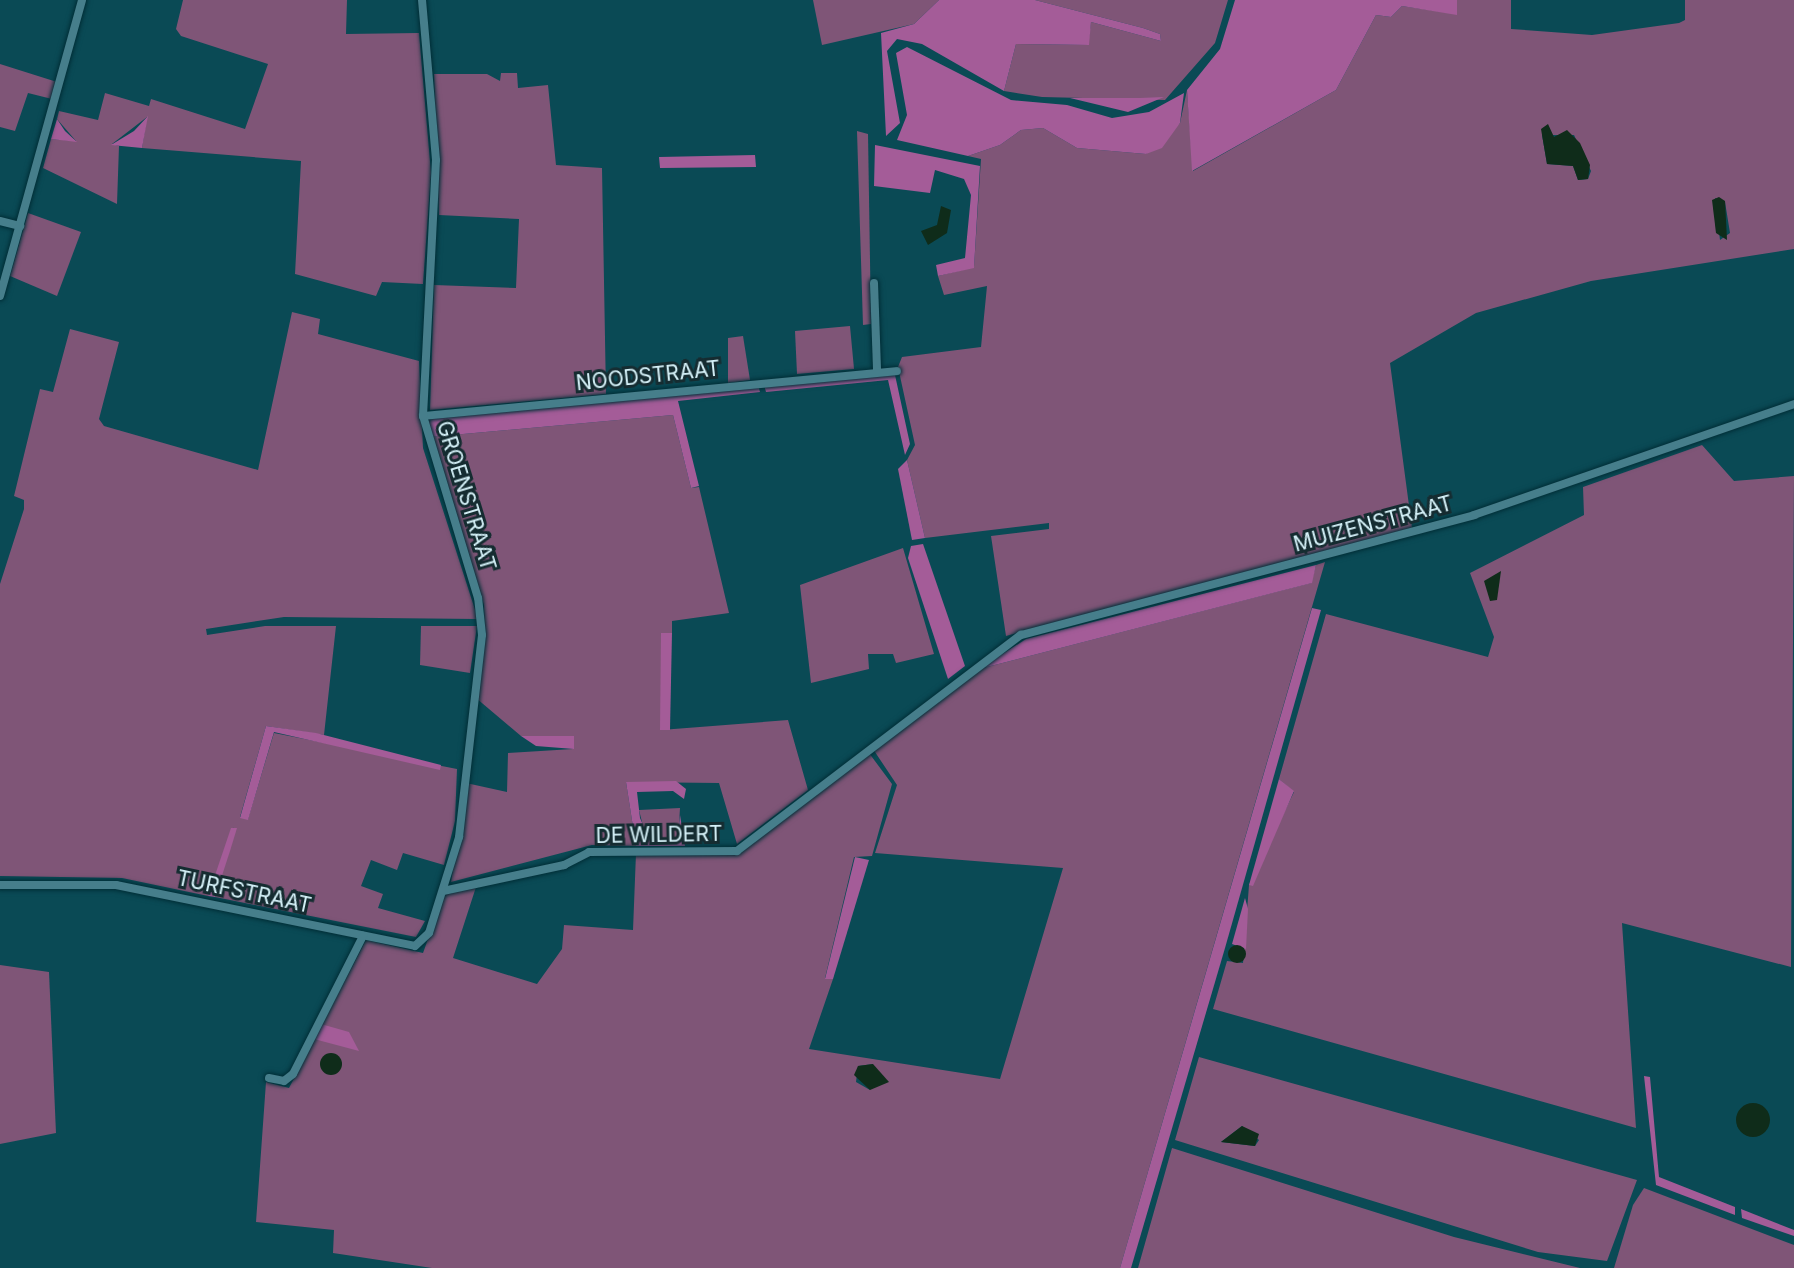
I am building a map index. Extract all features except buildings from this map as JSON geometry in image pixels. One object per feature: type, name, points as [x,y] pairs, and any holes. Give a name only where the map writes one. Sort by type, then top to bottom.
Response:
[{"type":"street","points":[[0,296],[82,0]]},
{"type":"street","name":"GROENSTRAAT","points":[[422,0],[436,160],[423,416],[482,618],[459,837],[443,891]]},
{"type":"street","points":[[0,220],[20,226]]},
{"type":"street","points":[[874,283],[877,371]]},
{"type":"street","name":"NOODSTRAAT","points":[[423,416],[877,371],[897,371]]},
{"type":"street","name":"MUIZENSTRAAT","points":[[964,674],[1021,635],[1474,515],[1794,404]]},
{"type":"street","name":"DE WILDERT","points":[[443,891],[564,865],[589,852],[737,851],[964,674]]},
{"type":"street","name":"TURFSTRAAT","points":[[0,885],[116,885],[363,936],[423,943],[443,891]]},
{"type":"street","points":[[269,1078],[284,1081],[292,1074],[363,936]]},
{"type":"shaded area","points":[[183,0],[347,0],[346,34],[419,33],[431,173],[423,284],[382,282],[376,296],[295,274],[301,161],[142,148],[147,117],[112,144],[119,146],[117,204],[43,168],[51,139],[76,141],[57,119],[59,111],[98,120],[105,93],[149,106],[151,99],[245,129],[268,64],[181,36],[176,29]]},
{"type":"shaded area","points":[[813,0],[939,0],[914,24],[822,45]]},
{"type":"shaded area","points":[[939,0],[1035,0],[1143,28],[1160,34],[1161,41],[1091,22],[1089,45],[1016,44],[1004,91],[922,44],[897,39],[887,51],[900,123],[886,136],[881,33],[914,24]]},
{"type":"shaded area","points":[[1035,0],[1228,0],[1215,43],[1165,100],[1042,97],[1004,91],[1016,44],[1088,45],[1091,22],[1161,41],[1160,34],[1143,28]]},
{"type":"shaded area","points":[[1235,0],[1457,0],[1457,15],[1402,6],[1391,17],[1376,15],[1336,90],[1192,171],[1187,90],[1220,49]]},
{"type":"shaded area","points":[[1457,0],[1511,0],[1511,29],[1592,35],[1679,23],[1685,20],[1685,0],[1794,0],[1794,249],[1591,281],[1476,313],[1390,363],[1412,528],[1006,636],[991,536],[1049,529],[1049,523],[925,538],[907,460],[915,445],[898,367],[902,357],[981,347],[987,286],[944,295],[938,276],[974,267],[981,159],[968,156],[1000,145],[1021,130],[1043,128],[1077,148],[1146,154],[1180,123],[1187,90],[1193,171],[1336,90],[1376,15],[1391,17],[1402,6],[1457,14]],"holes":[[[1542,135],[1574,135],[1591,171],[1588,179],[1578,180],[1573,166],[1547,164]],[[1715,198],[1725,202],[1730,233],[1720,240]]]},
{"type":"shaded area","points":[[907,47],[1011,100],[1067,105],[1112,118],[1149,112],[1184,93],[1180,123],[1162,148],[1146,154],[1077,148],[1043,128],[1021,130],[1000,145],[968,156],[897,140],[907,115],[896,53]]},
{"type":"shaded area","points":[[0,64],[57,82],[52,99],[28,93],[15,131],[0,127]]},
{"type":"shaded area","points":[[501,73],[517,73],[518,88],[548,85],[556,165],[602,168],[606,394],[430,410],[434,285],[516,288],[519,219],[439,215],[434,74],[487,74],[500,81]]},
{"type":"shaded area","points":[[1164,97],[1128,112],[1070,98],[1140,98]]},
{"type":"shaded area","points":[[148,116],[142,148],[111,145],[134,131]]},
{"type":"shaded area","points":[[57,119],[65,131],[77,142],[51,139]]},
{"type":"shaded area","points":[[1548,124],[1554,137],[1567,130],[1580,143],[1590,165],[1588,179],[1578,180],[1573,166],[1547,164],[1541,129]]},
{"type":"shaded area","points":[[857,131],[868,134],[871,324],[863,325]]},
{"type":"shaded area","points":[[875,145],[980,166],[974,268],[938,276],[936,265],[965,258],[971,195],[964,179],[935,170],[930,193],[874,186]]},
{"type":"shaded area","points":[[755,155],[756,167],[660,168],[659,157]]},
{"type":"shaded area","points":[[1719,197],[1725,201],[1727,240],[1716,233],[1712,200]]},
{"type":"shaded area","points":[[941,206],[951,210],[947,233],[928,245],[921,231],[937,225]]},
{"type":"shaded area","points":[[28,213],[81,232],[57,296],[10,276]]},
{"type":"shaded area","points":[[292,312],[320,319],[318,334],[419,361],[423,448],[478,619],[284,617],[206,629],[207,635],[265,626],[336,626],[324,735],[266,726],[240,817],[248,819],[274,733],[457,769],[455,821],[444,865],[403,853],[397,870],[371,860],[361,886],[383,894],[378,908],[425,921],[416,937],[215,897],[234,827],[208,896],[122,878],[0,876],[0,584],[24,509],[24,500],[14,496],[40,389],[53,392],[70,329],[119,342],[99,419],[104,426],[258,470]]},
{"type":"shaded area","points":[[850,326],[854,369],[797,374],[795,331]]},
{"type":"shaded area","points":[[743,336],[750,380],[728,383],[728,338]]},
{"type":"shaded area","points":[[895,375],[910,444],[905,455],[888,380],[766,392],[764,385]]},
{"type":"shaded area","points":[[758,385],[760,392],[678,401],[699,486],[691,488],[673,415],[430,437],[428,418]]},
{"type":"shaded area","points":[[673,415],[691,488],[699,487],[729,613],[672,621],[672,633],[661,633],[661,730],[788,720],[808,790],[737,844],[719,783],[626,782],[636,846],[592,845],[451,882],[466,783],[507,792],[508,753],[573,749],[574,736],[521,736],[476,698],[485,642],[484,605],[430,437]]},
{"type":"shaded area","points":[[1702,445],[1734,481],[1794,476],[1791,967],[1622,923],[1636,1128],[1213,1009],[1227,961],[1243,963],[1249,885],[1294,792],[1279,779],[1326,614],[1488,657],[1494,637],[1470,573],[1584,515],[1583,487]]},
{"type":"shaded area","points":[[907,460],[925,538],[912,540],[898,469]]},
{"type":"shaded area","points":[[923,544],[965,666],[948,679],[908,558],[911,546]]},
{"type":"shaded area","points":[[903,548],[934,654],[896,663],[893,654],[868,654],[869,669],[811,683],[800,585]]},
{"type":"shaded area","points":[[1325,562],[1120,1268],[432,1268],[333,1253],[334,1230],[256,1222],[266,1082],[289,1088],[366,940],[423,953],[444,894],[476,887],[453,958],[537,984],[562,949],[564,925],[633,930],[636,853],[736,854],[869,753],[892,784],[872,856],[854,857],[825,978],[833,979],[809,1049],[1000,1079],[1063,868],[875,853],[897,785],[873,749],[979,669],[1311,583],[1316,565]],"holes":[[[873,1064],[870,1090],[856,1082],[858,1066]]]},
{"type":"shaded area","points":[[1316,565],[1312,583],[979,669],[1026,639]]},
{"type":"shaded area","points":[[1501,571],[1497,600],[1490,601],[1484,581]]},
{"type":"shaded area","points":[[1312,608],[1321,610],[1225,948],[1131,1268],[1120,1268]]},
{"type":"shaded area","points":[[421,626],[477,626],[470,673],[420,665]]},
{"type":"shaded area","points":[[661,633],[672,633],[670,730],[660,730]]},
{"type":"shaded area","points":[[266,726],[316,733],[441,765],[440,770],[274,732],[248,820],[240,818]]},
{"type":"shaded area","points":[[521,736],[574,736],[574,749],[536,746]]},
{"type":"shaded area","points":[[1279,779],[1294,791],[1253,886],[1249,885]]},
{"type":"shaded area","points":[[676,781],[686,789],[684,799],[673,791],[637,792],[640,818],[650,841],[678,839],[680,815],[685,846],[636,846],[626,782]]},
{"type":"shaded area","points":[[680,808],[678,839],[646,838],[639,810]]},
{"type":"shaded area","points":[[231,828],[237,828],[215,897],[208,896]]},
{"type":"shaded area","points":[[855,857],[869,860],[833,979],[825,979]]},
{"type":"shaded area","points":[[1245,898],[1248,909],[1246,949],[1232,944]]},
{"type":"shaded area","points":[[1237,945],[1243,948],[1246,954],[1243,960],[1237,963],[1231,960],[1228,954],[1231,948]]},
{"type":"shaded area","points":[[0,965],[49,972],[56,1133],[0,1144]]},
{"type":"shaded area","points":[[321,1024],[349,1032],[359,1051],[314,1039]]},
{"type":"shaded area","points":[[331,1053],[339,1056],[342,1064],[339,1072],[331,1075],[323,1072],[320,1064],[323,1056]]},
{"type":"shaded area","points":[[1199,1057],[1637,1180],[1607,1261],[1538,1252],[1175,1140]],"holes":[[[1242,1126],[1259,1140],[1255,1146],[1221,1142]]]},
{"type":"shaded area","points":[[873,1064],[889,1082],[870,1090],[854,1075],[858,1066]]},
{"type":"shaded area","points":[[1644,1076],[1650,1077],[1659,1177],[1735,1207],[1735,1215],[1656,1185]]},
{"type":"shaded area","points":[[1753,1103],[1765,1108],[1770,1120],[1765,1132],[1753,1137],[1741,1132],[1736,1120],[1741,1108]]},
{"type":"shaded area","points":[[1242,1126],[1259,1134],[1255,1146],[1221,1142]]},
{"type":"shaded area","points":[[1172,1148],[1454,1237],[1580,1268],[1138,1268]]},
{"type":"shaded area","points":[[1644,1188],[1794,1245],[1794,1268],[1614,1268],[1633,1205]]},
{"type":"shaded area","points":[[1741,1209],[1794,1230],[1794,1236],[1742,1218]]}]
